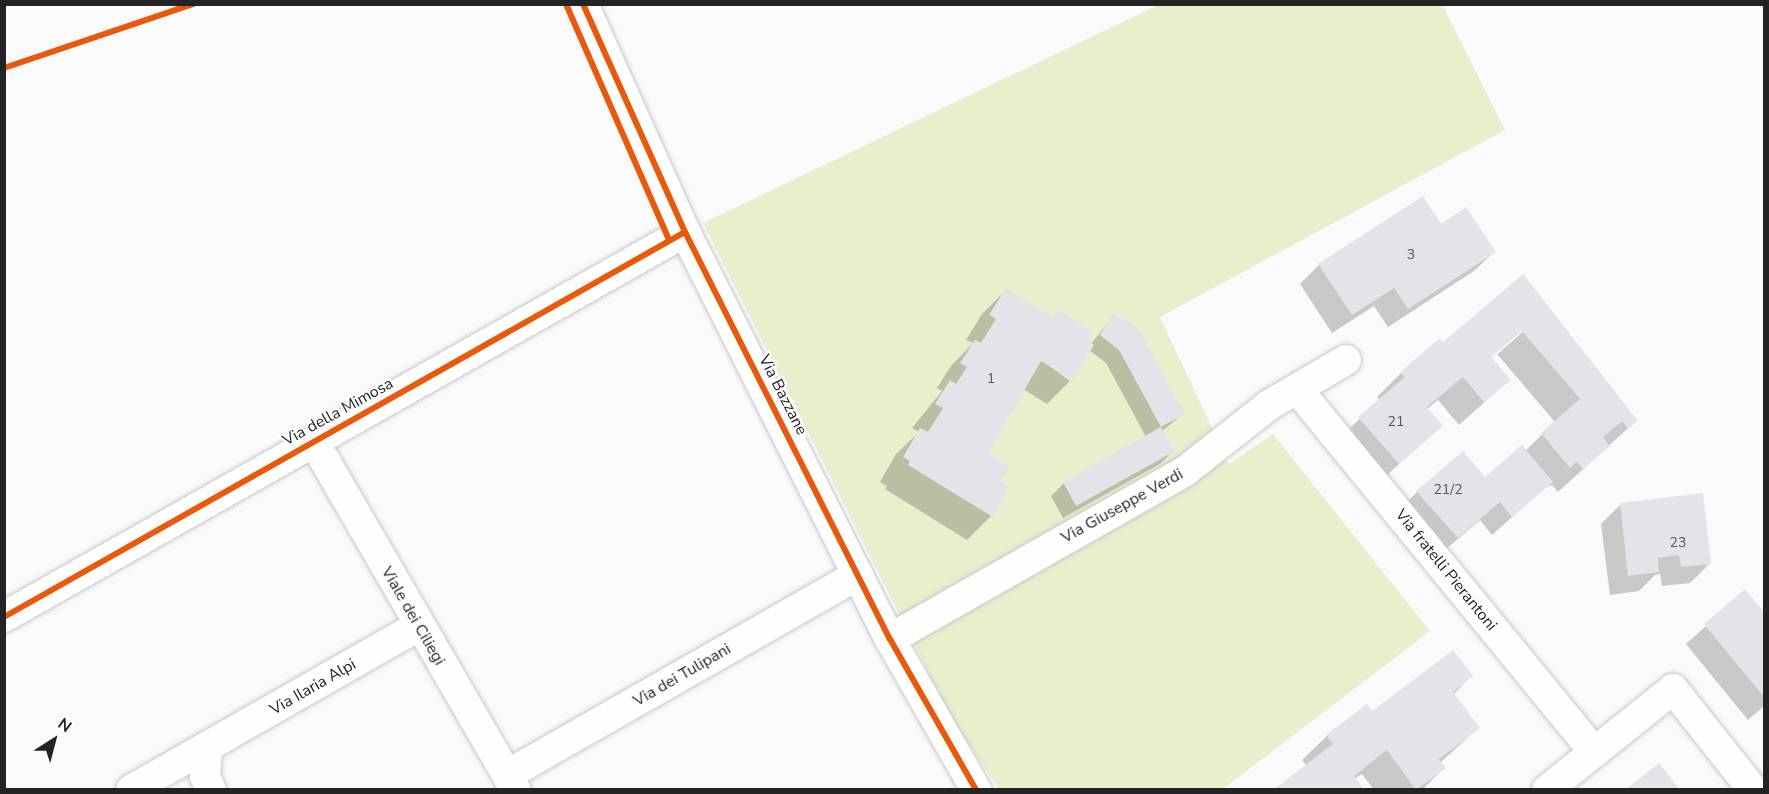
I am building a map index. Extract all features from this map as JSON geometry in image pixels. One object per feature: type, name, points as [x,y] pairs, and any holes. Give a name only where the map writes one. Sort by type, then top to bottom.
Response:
[{"type":"street","name":"Via Bazzane","points":[[583,4],[685,232],[890,639],[976,789]]},
{"type":"street","name":"Via della Mimosa","points":[[4,616],[685,232]]},
{"type":"street","name":"Via Giuseppe Verdi","points":[[890,639],[1184,472],[1269,405],[1346,360]]},
{"type":"street","name":"Via fratelli Pierantoni","points":[[1298,390],[1594,750]]},
{"type":"street","name":"Viale dei Ciliegi","points":[[314,442],[418,626],[511,782]]},
{"type":"street","name":"Via dei Tulipani","points":[[511,782],[858,575]]},
{"type":"street","name":"Via Ilaria Alpi","points":[[131,789],[418,626]]},
{"type":"street","points":[[1547,789],[1673,689],[1753,789]]},
{"type":"street","points":[[207,747],[205,776],[211,789]]},
{"type":"green space","points":[[1158,5],[1443,5],[1505,130],[1160,317],[1229,464],[1273,434],[1430,631],[1223,789],[999,789],[952,719],[703,223]]},
{"type":"building","points":[[1423,196],[1441,224],[1466,207],[1496,252],[1408,309],[1394,288],[1352,315],[1318,264]]},
{"type":"building","points":[[1523,274],[1638,421],[1628,429],[1622,421],[1603,437],[1610,446],[1583,469],[1577,462],[1570,468],[1541,433],[1580,399],[1522,331],[1491,357],[1511,380],[1484,402],[1463,377],[1427,407],[1443,426],[1399,464],[1358,417],[1405,377],[1400,372],[1440,338],[1443,342]]},
{"type":"building","points":[[1006,288],[1053,317],[1058,310],[1093,332],[1088,340],[1094,345],[1073,380],[1041,361],[988,453],[1010,467],[1000,481],[1010,487],[993,517],[908,465],[910,461],[903,457],[920,428],[928,432],[943,408],[935,404],[950,380],[956,384],[967,367],[960,363],[975,340],[981,343],[996,319],[989,315]]},
{"type":"building","points":[[1113,313],[1137,327],[1185,414],[1161,427],[1119,350],[1100,335]]},
{"type":"building","points":[[1161,427],[1175,451],[1076,506],[1063,482]]},
{"type":"building","points":[[1522,445],[1553,482],[1512,517],[1500,502],[1458,538],[1416,491],[1463,451],[1485,477]]},
{"type":"building","points":[[1703,493],[1711,564],[1681,567],[1679,555],[1658,558],[1659,572],[1628,576],[1620,503]]},
{"type":"building","points":[[1745,589],[1764,612],[1764,697],[1704,624]]},
{"type":"building","points":[[1453,650],[1473,676],[1453,692],[1480,728],[1439,759],[1446,768],[1416,790],[1387,750],[1354,776],[1364,790],[1273,790],[1333,744],[1326,735],[1367,704],[1372,711]]},
{"type":"building","points":[[1659,763],[1680,790],[1625,790]]},
{"type":"cycle path","points":[[4,68],[193,4]]},
{"type":"cycle path","points":[[566,4],[669,240]]},
{"type":"cycle path","points":[[583,4],[685,232],[890,639],[976,790]]},
{"type":"cycle path","points":[[4,617],[685,232]]}]
